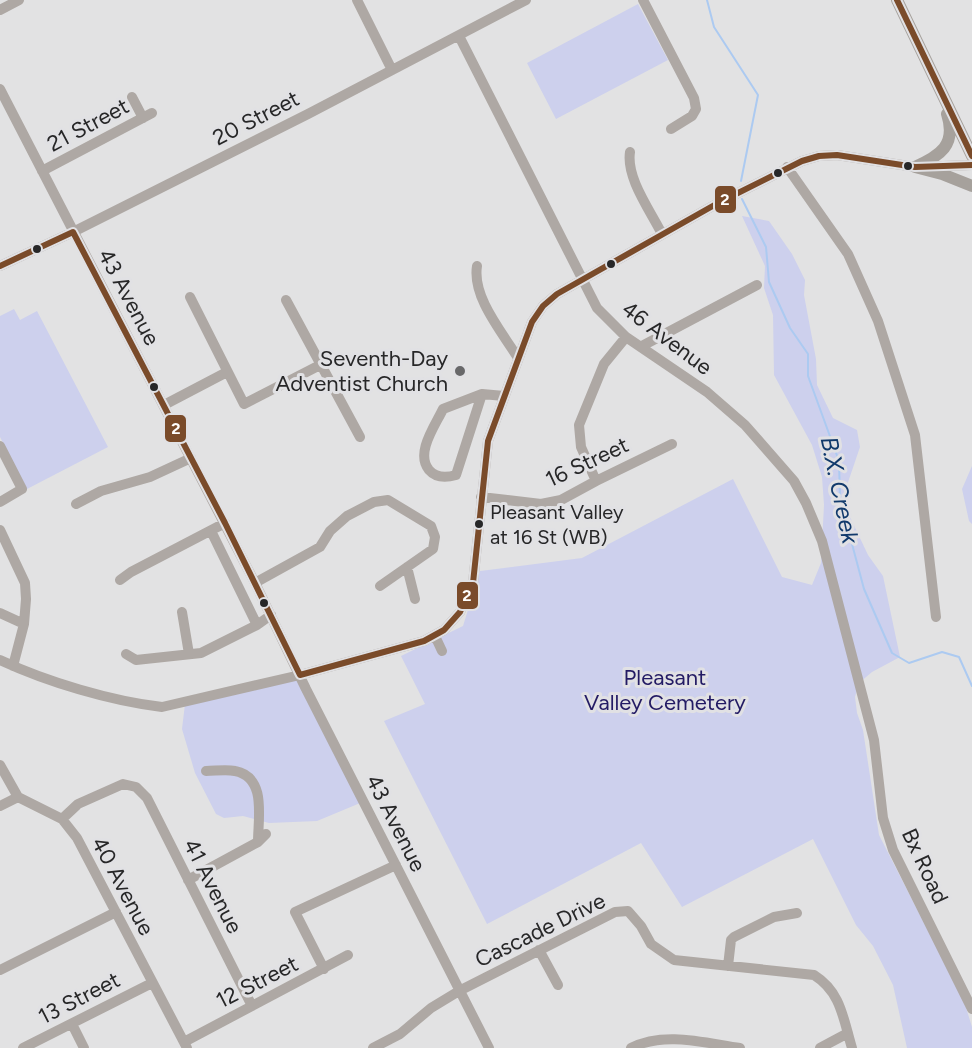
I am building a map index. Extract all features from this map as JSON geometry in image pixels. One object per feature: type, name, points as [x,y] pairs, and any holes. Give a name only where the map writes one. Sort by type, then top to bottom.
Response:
[{"type":"main road","points":[[897,0],[972,156]]},
{"type":"main road","points":[[915,167],[935,159],[944,150],[948,140],[950,122],[938,87]]},
{"type":"main road","points":[[915,167],[942,174],[972,186]]},
{"type":"street","points":[[0,10],[19,0]]},
{"type":"street","points":[[357,0],[392,70]]},
{"type":"street","name":"20 Street","points":[[0,266],[73,232],[526,0]]},
{"type":"street","points":[[643,0],[694,98],[696,109],[692,116],[671,129]]},
{"type":"street","name":"46 Avenue","points":[[459,36],[584,278],[597,308],[627,337],[707,392],[746,424],[794,481],[822,541],[853,661]]},
{"type":"street","name":"43 Avenue","points":[[0,89],[225,523],[489,1048]]},
{"type":"street","name":"21 Street","points":[[42,171],[147,116],[132,98]]},
{"type":"street","points":[[630,152],[628,164],[632,175],[662,234]]},
{"type":"street","points":[[0,660],[60,684],[162,707],[300,675],[435,636],[444,630],[460,612],[473,582],[488,441],[532,322],[543,306],[557,294],[662,234],[787,167],[819,156],[837,155],[915,167],[972,165]]},
{"type":"street","points":[[787,167],[848,254],[878,321],[915,435],[936,617]]},
{"type":"street","points":[[477,266],[475,278],[478,292],[518,358]]},
{"type":"street","points":[[642,346],[757,285]]},
{"type":"street","points":[[190,297],[244,404],[320,365]]},
{"type":"street","points":[[286,300],[360,437]]},
{"type":"street","points":[[596,481],[581,447],[579,425],[604,364],[627,337]]},
{"type":"street","points":[[164,405],[227,372]]},
{"type":"street","points":[[482,394],[456,475],[446,478],[432,474],[425,465],[423,451],[443,409],[482,394],[504,396]]},
{"type":"street","name":"16 Street","points":[[481,497],[541,504],[561,500],[672,444]]},
{"type":"street","points":[[0,446],[22,489],[0,502]]},
{"type":"street","points":[[76,504],[101,491],[150,477],[191,458]]},
{"type":"street","points":[[255,583],[320,547],[330,531],[347,516],[374,502],[388,500],[431,526],[435,537],[433,549],[380,586]]},
{"type":"street","points":[[120,580],[225,523]]},
{"type":"street","points":[[0,530],[25,583],[27,599],[24,624],[13,666]]},
{"type":"street","points":[[211,531],[256,625]]},
{"type":"street","points":[[407,567],[415,599]]},
{"type":"street","points":[[182,612],[189,654]]},
{"type":"street","points":[[0,613],[24,624]]},
{"type":"street","points":[[126,654],[136,660],[201,653],[271,615]]},
{"type":"street","points":[[435,636],[442,651]]},
{"type":"street","name":"Bx Road","points":[[853,661],[874,740],[883,818],[893,850],[972,1009]]},
{"type":"street","points":[[0,765],[18,797],[0,806]]},
{"type":"street","points":[[188,880],[262,838],[259,794],[256,785],[247,775],[234,771],[206,771]]},
{"type":"street","name":"41 Avenue","points":[[62,819],[78,804],[123,784],[136,787],[147,798],[252,1006]]},
{"type":"street","name":"40 Avenue","points":[[18,797],[62,819],[77,838],[185,1045]]},
{"type":"street","points":[[324,969],[295,912],[396,866]]},
{"type":"street","name":"Cascade Drive","points":[[374,1048],[400,1034],[431,1008],[459,991],[615,912],[628,911],[641,926],[651,944],[674,960],[814,975],[827,983],[837,999],[852,1048]]},
{"type":"street","points":[[0,970],[116,912]]},
{"type":"street","points":[[728,966],[731,940],[734,937],[774,917],[797,913]]},
{"type":"street","points":[[539,950],[558,985]]},
{"type":"street","name":"12 Street","points":[[185,1045],[348,955]]},
{"type":"street","name":"13 Street","points":[[23,1048],[152,983]]},
{"type":"street","points":[[72,1024],[84,1048]]},
{"type":"street","points":[[820,1048],[848,1033]]},
{"type":"street","points":[[631,1048],[642,1042],[673,1038],[740,1048]]},
{"type":"green space","points":[[638,4],[668,60],[556,119],[527,63]]},
{"type":"green space","name":"Pleasant Valley Cemetery","points":[[742,216],[769,221],[792,254],[805,280],[804,295],[816,359],[817,385],[833,418],[857,430],[860,447],[842,500],[868,555],[883,576],[900,657],[872,672],[859,683],[855,697],[857,713],[863,730],[879,835],[964,1001],[972,1027],[972,1048],[907,1048],[893,985],[873,946],[856,925],[813,839],[682,907],[641,843],[487,924],[384,721],[425,704],[401,656],[463,626],[480,571],[582,558],[733,479],[782,577],[812,585],[821,563],[824,505],[822,477],[812,445],[774,375],[773,315],[764,288],[765,266]]},
{"type":"green space","points":[[14,309],[20,320],[37,311],[108,447],[27,489],[0,437],[0,316]]},
{"type":"green space","points":[[972,466],[972,524],[969,521],[962,489]]},
{"type":"green space","points":[[295,673],[365,801],[317,821],[269,823],[243,816],[224,818],[216,814],[195,773],[182,729],[185,704]]},
{"type":"waterway","name":"B.X. Creek","points":[[707,0],[714,27],[758,95],[741,181]]},
{"type":"waterway","name":"B.X. Creek","points":[[742,199],[766,247],[769,282],[790,328],[808,354],[808,376],[839,461],[840,499],[864,589],[892,653],[909,663],[942,652],[959,657],[972,686]]},
{"type":"transit line","name":"2","points":[[897,0],[972,156]]},
{"type":"transit line","name":"2","points":[[0,266],[73,232],[225,523],[300,675],[424,641],[444,630],[460,612],[473,583],[488,441],[532,322],[543,306],[557,294],[718,203],[802,161],[819,156],[837,155],[915,167],[972,165]]},
{"type":"place","name":"Seventh-Day Adventist Church","points":[[460,371]]},
{"type":"place","name":"Pleasant Valley at 16 St (WB)","points":[[479,524]]}]
